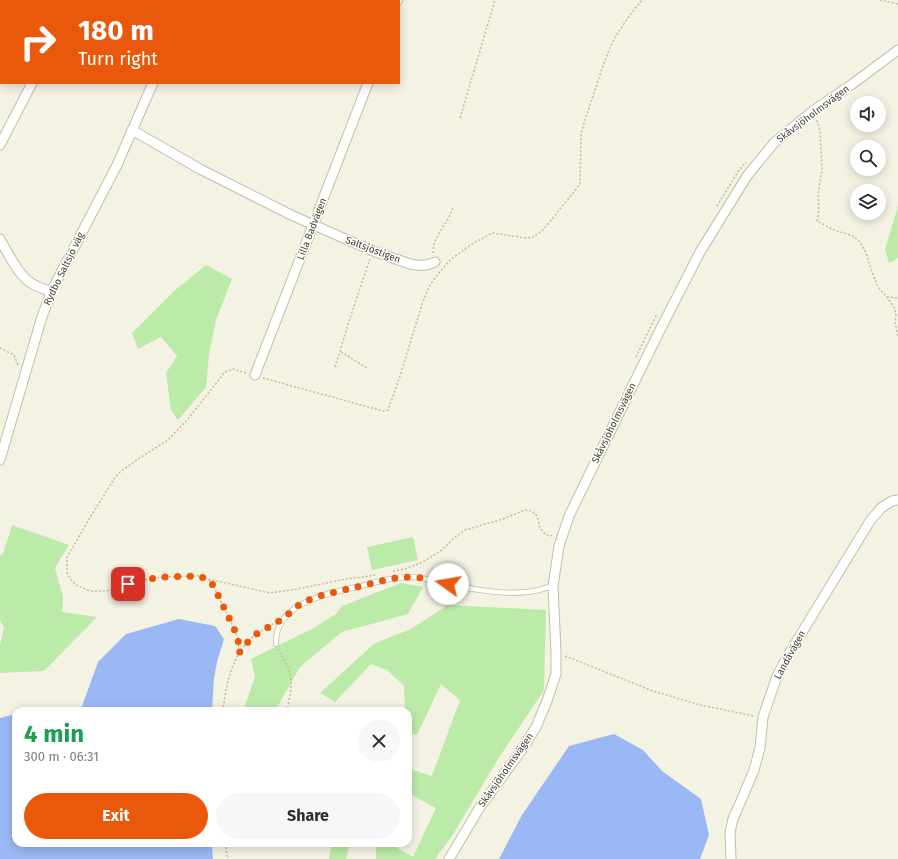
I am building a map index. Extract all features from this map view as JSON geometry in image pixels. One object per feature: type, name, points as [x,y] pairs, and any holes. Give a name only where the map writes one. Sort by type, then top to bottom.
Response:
[{"type":"street","name":"Skåvsjöholmsvägen","points":[[449,859],[480,807],[521,751],[536,727],[547,701],[556,674],[553,586],[559,546],[569,516],[658,332],[700,252],[747,176],[774,143],[814,110],[898,50]]},
{"type":"street","points":[[0,145],[31,84]]},
{"type":"street","name":"Rydbo Saltsjö väg","points":[[0,460],[41,320],[51,292],[106,185],[153,84]]},
{"type":"street","name":"Lilla Badvägen","points":[[255,375],[368,84]]},
{"type":"street","points":[[132,130],[200,169],[313,225]]},
{"type":"street","name":"Saltsjöstigen","points":[[313,225],[373,251],[416,265],[426,266],[433,263]]},
{"type":"street","points":[[0,239],[25,279],[32,284],[51,292]]},
{"type":"street","name":"Landåvägen","points":[[731,859],[730,832],[733,819],[754,770],[760,748],[763,717],[777,676],[794,645],[876,513],[886,504],[898,500]]},
{"type":"lane","points":[[276,644],[277,632],[284,618],[295,608],[311,599],[348,588],[401,577],[423,578],[487,591],[513,593],[538,590],[553,586]]},
{"type":"path","points":[[460,118],[495,0]]},
{"type":"path","points":[[377,574],[270,593],[198,576],[162,577],[149,579],[106,591],[90,591],[76,585],[71,580],[67,572],[67,558],[114,479],[120,472],[138,458],[168,440],[188,419],[226,372],[233,369],[383,411],[388,410],[423,302],[430,285],[438,274],[451,259],[472,244],[492,233],[526,238],[533,237],[543,230],[580,184],[581,134],[602,66],[616,34],[642,0]]},
{"type":"path","points":[[880,0],[898,4]]},
{"type":"path","points":[[814,110],[820,131],[822,170],[818,195],[819,210],[817,222],[834,230],[853,236],[860,242],[866,253],[878,287],[894,307],[898,337]]},
{"type":"path","points":[[716,209],[738,170],[746,162]]},
{"type":"path","points":[[433,263],[434,243],[453,208]]},
{"type":"path","points":[[335,368],[373,251]]},
{"type":"path","points":[[887,297],[898,298]]},
{"type":"path","points":[[635,360],[657,314]]},
{"type":"path","points":[[0,348],[14,355],[24,378]]},
{"type":"path","points":[[340,352],[367,368]]},
{"type":"path","points":[[391,572],[405,569],[423,562],[442,550],[465,530],[503,519],[525,510],[532,511],[536,516],[540,528],[546,535],[553,536],[559,533]]},
{"type":"path","points":[[208,579],[213,585],[238,638],[239,653]]},
{"type":"path","points":[[224,707],[227,686],[239,653],[255,635],[284,618]]},
{"type":"path","points":[[276,644],[290,675],[291,681],[288,707]]},
{"type":"path","points":[[556,652],[653,691],[700,705],[763,717]]},
{"type":"path","points":[[226,847],[228,859]]},
{"type":"green space","points":[[898,206],[898,258],[889,263],[885,249]]},
{"type":"green space","points":[[206,265],[232,279],[216,320],[209,354],[206,387],[178,420],[171,410],[166,373],[177,356],[161,337],[138,349],[132,333],[174,291]]},
{"type":"green space","points":[[12,525],[69,545],[55,568],[63,597],[62,612],[97,617],[44,671],[0,673],[0,645],[4,628],[0,620],[0,555],[3,554]]},
{"type":"green space","points":[[413,537],[418,560],[372,570],[367,547]]},
{"type":"green space","points":[[401,583],[423,587],[408,614],[342,632],[300,667],[277,707],[244,707],[255,677],[251,659],[312,629],[336,614],[342,606]]},
{"type":"green space","points":[[448,605],[546,610],[544,690],[500,756],[452,836],[435,859],[376,859],[376,847],[395,847],[413,857],[436,808],[412,795],[412,770],[432,776],[460,700],[441,684],[417,735],[412,734],[412,707],[405,707],[404,686],[387,670],[371,664],[335,702],[320,693],[375,643],[411,629]]},
{"type":"green space","points":[[331,847],[349,847],[346,859],[329,859]]},
{"type":"water","points":[[179,619],[215,626],[224,639],[214,678],[212,707],[82,707],[98,662],[126,634]]},
{"type":"water","points":[[12,715],[12,847],[212,847],[213,859],[0,859],[0,718]]},
{"type":"water","points":[[614,734],[643,750],[662,771],[701,799],[709,835],[700,859],[499,859],[522,815],[569,746]]},
{"type":"route","points":[[128,584],[162,577],[198,576],[208,579],[213,585],[238,638],[239,653],[255,635],[284,618],[303,602],[323,595],[401,577],[423,578],[448,584]]}]
